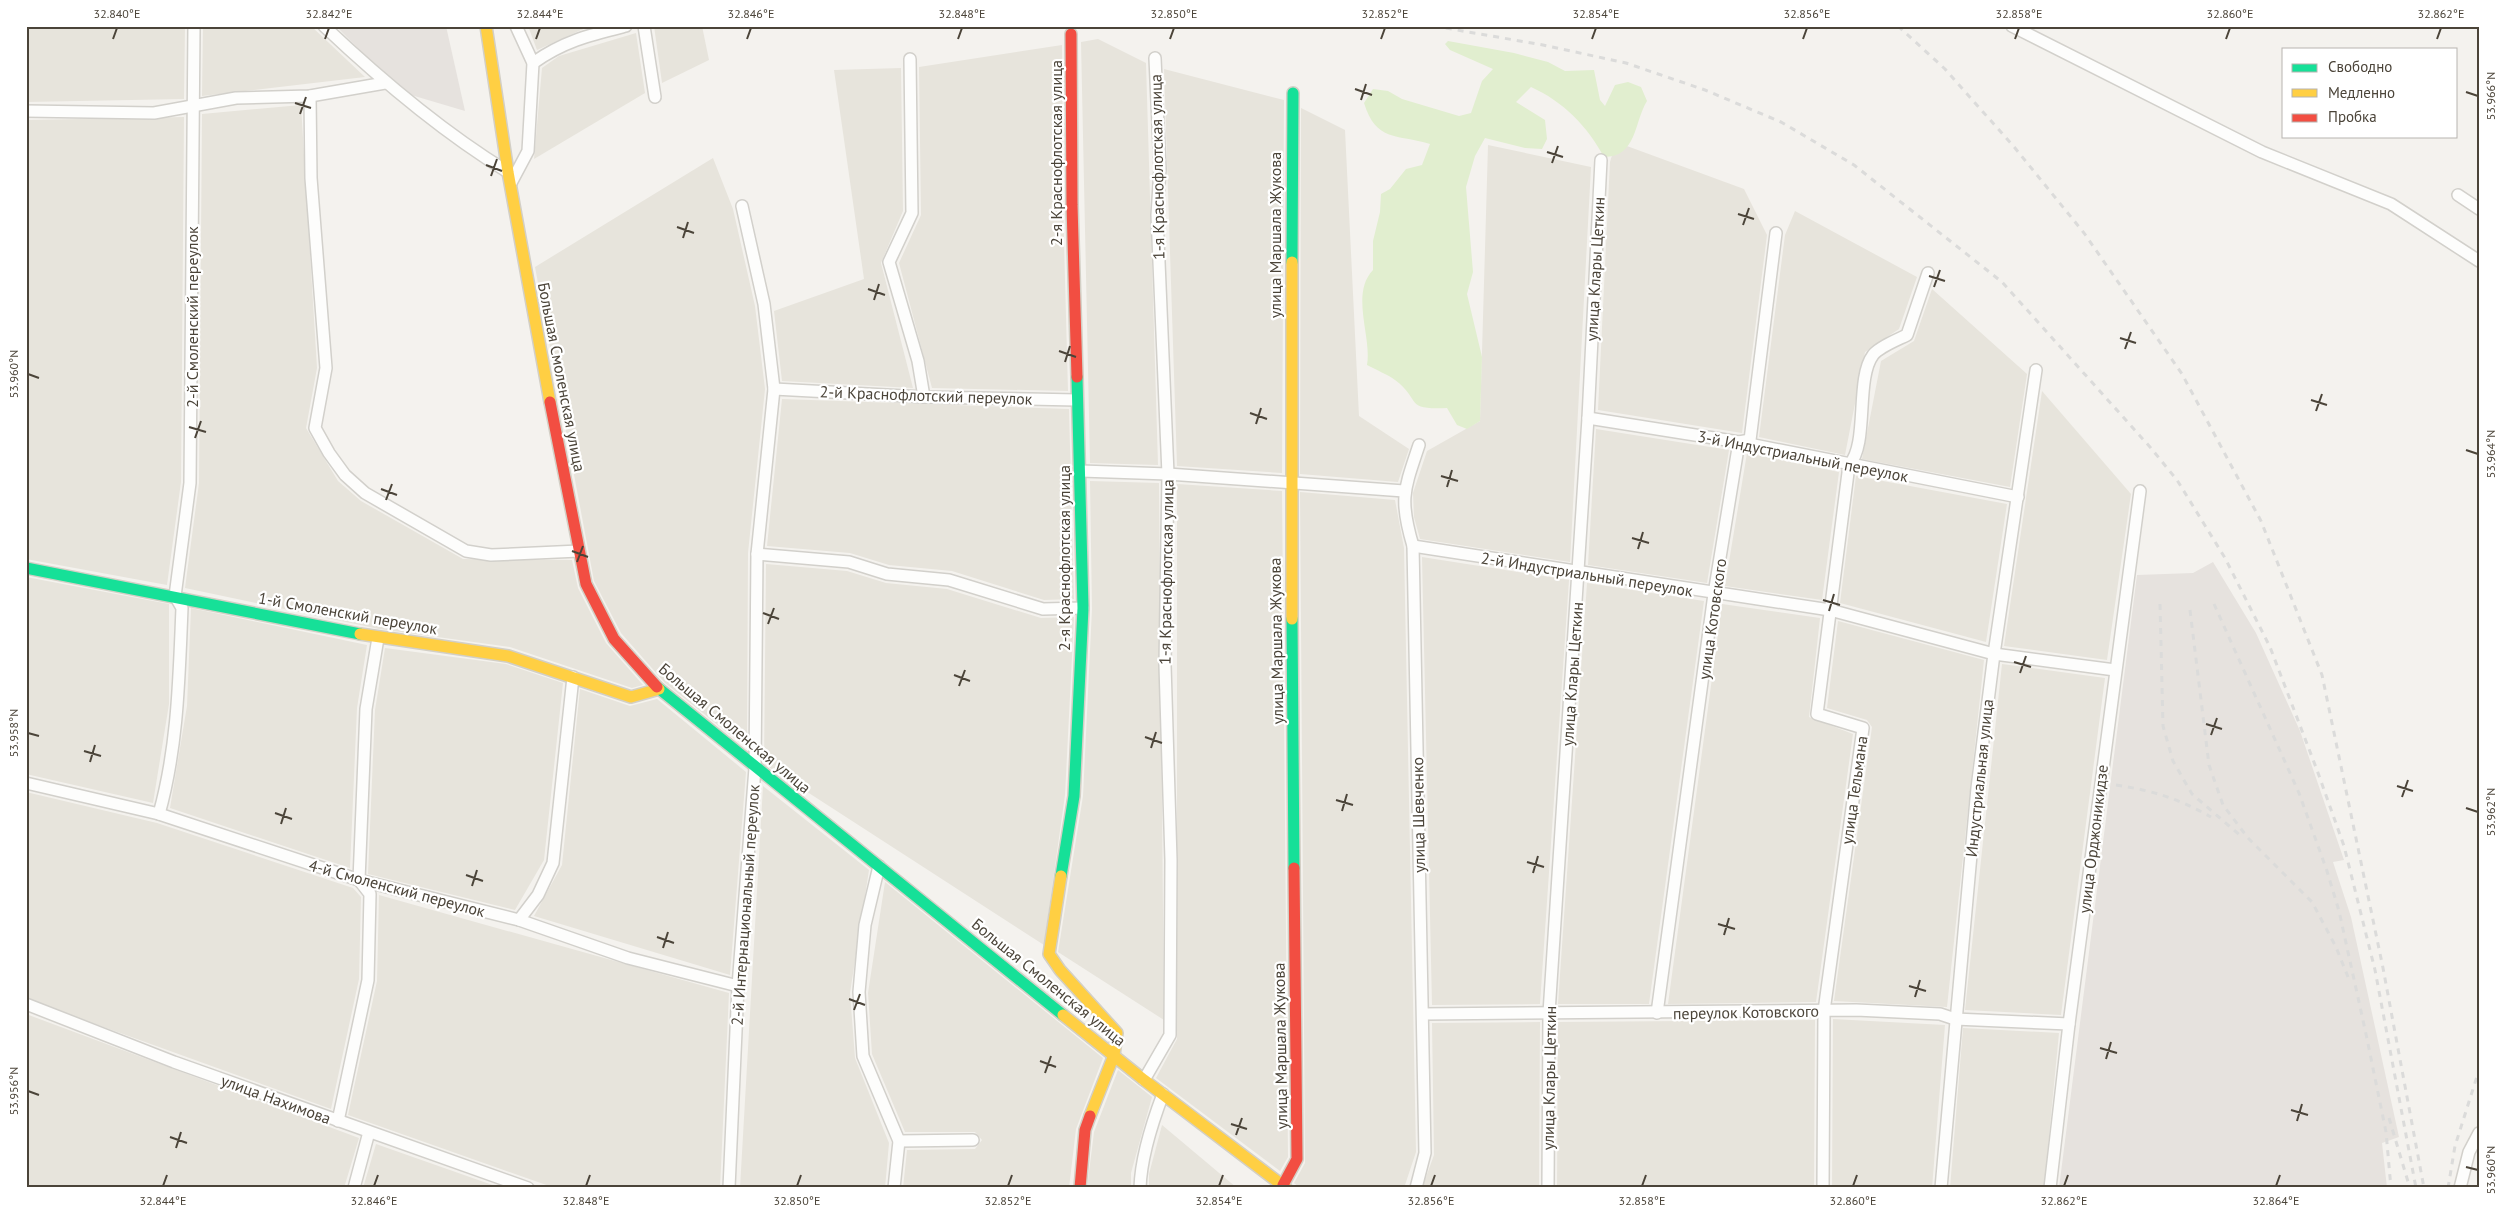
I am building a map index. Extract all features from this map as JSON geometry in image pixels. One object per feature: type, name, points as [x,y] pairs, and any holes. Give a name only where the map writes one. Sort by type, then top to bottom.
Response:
[{"type":"street","name":"2-й Смоленский переулок","points":[[159,814],[170,776],[178,705],[182,608],[175,596],[190,483],[194,26]]},
{"type":"street","points":[[324,26],[385,83],[479,154],[508,172]]},
{"type":"street","name":"Большая Смоленская улица","points":[[486,26],[508,172],[540,353],[586,584],[614,638],[659,689],[1144,1080],[1285,1186]]},
{"type":"street","points":[[511,183],[528,151],[533,63],[516,26]]},
{"type":"street","points":[[533,63],[554,48],[586,36],[626,26]]},
{"type":"street","points":[[644,26],[655,97]]},
{"type":"street","points":[[2012,26],[2262,152],[2391,204],[2479,261]]},
{"type":"street","name":"2-я Краснофлотская улица","points":[[1072,34],[1072,205],[1081,472],[1083,608],[1074,796],[1049,954],[1060,970],[1117,1033],[1114,1055],[1085,1130],[1080,1188]]},
{"type":"street","name":"1-я Краснофлотская улица","points":[[1144,1080],[1170,1035],[1171,860],[1165,665],[1168,474],[1157,215],[1160,169],[1155,58]]},
{"type":"street","points":[[910,59],[912,213],[890,262],[918,360],[924,397]]},
{"type":"street","points":[[26,111],[154,112],[193,107],[236,98],[310,96],[385,83]]},
{"type":"street","name":"улица Маршала Жукова","points":[[1285,1186],[1297,1159],[1291,483],[1293,93]]},
{"type":"street","points":[[310,96],[311,178],[326,368],[315,428],[328,453],[345,475],[366,493],[466,551],[492,555],[579,550]]},
{"type":"street","name":"улица Клары Цеткин","points":[[1548,1188],[1549,1013],[1588,418],[1601,160]]},
{"type":"street","points":[[2458,194],[2479,208]]},
{"type":"street","name":"2-й Интернациональный переулок","points":[[730,1188],[738,986],[756,768],[757,554],[774,390],[764,304],[742,206]]},
{"type":"street","name":"улица Котовского","points":[[1657,1013],[1714,594],[1739,442],[1750,440],[1776,233]]},
{"type":"street","name":"улица Тельмана","points":[[1823,1188],[1824,1011],[1863,728],[1817,714],[1849,465],[1853,461],[1860,428],[1865,376],[1873,355],[1907,335],[1928,273]]},
{"type":"street","name":"Индустриальная улица","points":[[1942,1188],[1955,1018],[1977,788],[1994,654],[2036,370]]},
{"type":"street","name":"2-й Краснофлотский переулок","points":[[774,390],[924,397],[1078,400]]},
{"type":"street","name":"3-й Индустриальный переулок","points":[[1588,418],[1739,442],[2018,497]]},
{"type":"street","name":"улица Шевченко","points":[[1416,1188],[1425,1153],[1423,1014],[1412,546],[1405,518],[1404,491],[1419,445]]},
{"type":"street","points":[[1081,472],[1168,474],[1404,491]]},
{"type":"street","name":"улица Орджоникидзе","points":[[2050,1188],[2069,1024],[2140,492]]},
{"type":"street","name":"2-й Индустриальный переулок","points":[[1412,546],[1714,594],[1830,610],[1994,654],[2115,670]]},
{"type":"street","points":[[757,554],[849,562],[887,574],[949,580],[1043,609],[1083,608]]},
{"type":"street","name":"1-й Смоленский переулок","points":[[26,568],[175,596],[378,638],[508,656],[631,697],[659,689]]},
{"type":"street","points":[[338,1121],[368,980],[370,894],[358,880],[366,709],[378,638]]},
{"type":"street","points":[[519,920],[538,895],[553,863],[573,677]]},
{"type":"street","name":"4-й Смоленский переулок","points":[[26,783],[159,814],[358,880],[519,920],[628,958],[738,986]]},
{"type":"street","points":[[879,866],[865,925],[858,992],[863,1056],[899,1141],[894,1188]]},
{"type":"street","name":"улица Нахимова","points":[[26,1004],[174,1062],[528,1188]]},
{"type":"street","name":"переулок Котовского","points":[[1423,1014],[1824,1011],[1940,1014],[1955,1018],[2069,1024]]},
{"type":"street","points":[[1140,1188],[1140,1173],[1163,1094]]},
{"type":"street","points":[[354,1188],[370,1132]]},
{"type":"street","points":[[2460,1188],[2469,1152],[2479,1133]]},
{"type":"street","points":[[899,1141],[973,1140]]},
{"type":"shaded area","points":[[26,26],[185,26],[184,99],[26,102]]},
{"type":"shaded area","points":[[203,26],[311,26],[365,77],[202,96]]},
{"type":"shaded area","points":[[336,26],[446,26],[465,111],[401,92]]},
{"type":"shaded area","points":[[528,26],[590,26],[537,50]]},
{"type":"shaded area","points":[[654,26],[702,26],[709,60],[662,83]]},
{"type":"shaded area","points":[[636,33],[645,93],[534,159],[542,68],[559,56]]},
{"type":"shaded area","points":[[1098,39],[1146,63],[1158,465],[1090,463],[1081,42]]},
{"type":"shaded area","points":[[1062,45],[1063,205],[1068,391],[932,388],[899,263],[921,215],[919,67]]},
{"type":"shaded area","points":[[901,68],[903,211],[881,263],[913,388],[782,381],[774,311],[864,279],[834,70]]},
{"type":"shaded area","points":[[1164,69],[1284,100],[1282,473],[1177,466]]},
{"type":"shaded area","points":[[301,105],[317,368],[306,428],[338,481],[361,501],[463,559],[572,560],[578,588],[606,643],[643,685],[632,688],[510,647],[379,629],[185,588],[199,483],[202,114]]},
{"type":"shaded area","points":[[1301,108],[1345,130],[1359,416],[1409,449],[1398,482],[1300,474]]},
{"type":"shaded area","points":[[184,117],[181,482],[167,585],[26,559],[26,120]]},
{"type":"shaded area","points":[[1616,142],[1744,189],[1767,235],[1742,433],[1598,410],[1610,162]]},
{"type":"shaded area","points":[[1488,145],[1591,167],[1570,562],[1420,539],[1414,517],[1413,493],[1427,451],[1480,421]]},
{"type":"shaded area","points":[[713,158],[733,209],[755,306],[765,389],[748,553],[747,748],[665,683],[621,633],[594,581],[535,267]]},
{"type":"shaded area","points":[[1795,211],[1917,277],[1899,329],[1865,352],[1845,455],[1759,437],[1785,235]]},
{"type":"shaded area","points":[[1932,289],[2027,374],[2010,487],[1862,459],[1881,361],[1914,341]]},
{"type":"shaded area","points":[[2042,391],[2131,494],[2107,660],[2004,646]]},
{"type":"shaded area","points":[[782,399],[1069,409],[1074,599],[1044,600],[952,571],[889,565],[850,553],[767,546]]},
{"type":"shaded area","points":[[1596,429],[1729,450],[1707,583],[1588,565]]},
{"type":"shaded area","points":[[1747,453],[1839,472],[1822,600],[1725,586]]},
{"type":"shaded area","points":[[1856,476],[2007,504],[1986,642],[1840,603]]},
{"type":"shaded area","points":[[1090,481],[1159,483],[1164,1020],[1058,952],[1083,796],[1092,609]]},
{"type":"shaded area","points":[[1177,484],[1282,491],[1288,1157],[1280,1171],[1156,1078],[1177,1039]]},
{"type":"shaded area","points":[[1300,492],[1395,500],[1404,548],[1416,1152],[1404,1188],[1300,1188],[1294,1183],[1305,1163]]},
{"type":"shaded area","points":[[1422,557],[1569,580],[1540,1004],[1432,1005]]},
{"type":"shaded area","points":[[2213,562],[2256,633],[2300,731],[2344,860],[2333,862],[2351,917],[2399,1137],[2382,1143],[2387,1188],[2059,1188],[2137,575],[2193,573]]},
{"type":"shaded area","points":[[766,564],[847,571],[886,583],[947,589],[1041,618],[1074,617],[1065,795],[1044,945],[764,764]]},
{"type":"shaded area","points":[[26,577],[169,604],[169,704],[153,803],[26,774]]},
{"type":"shaded area","points":[[1587,583],[1704,601],[1649,1004],[1558,1004]]},
{"type":"shaded area","points":[[1722,604],[1820,618],[1809,717],[1853,734],[1816,1002],[1668,1004]]},
{"type":"shaded area","points":[[191,608],[367,645],[357,708],[350,868],[170,808],[187,706]]},
{"type":"shaded area","points":[[1838,621],[1984,660],[1947,1007],[1834,1001],[1872,727],[1867,720],[1827,708]]},
{"type":"shaded area","points":[[385,648],[506,664],[563,683],[544,860],[515,910],[368,874],[375,710]]},
{"type":"shaded area","points":[[2002,664],[2105,678],[2061,1015],[1965,1010]]},
{"type":"shaded area","points":[[580,689],[630,706],[657,699],[746,772],[730,975],[534,916],[562,865]]},
{"type":"shaded area","points":[[763,786],[869,870],[850,993],[855,1058],[889,1143],[885,1188],[740,1188]]},
{"type":"shaded area","points":[[26,792],[157,823],[353,888],[361,897],[359,979],[331,1109],[26,999]]},
{"type":"shaded area","points":[[885,882],[1103,1058],[1076,1129],[1069,1188],[903,1188],[907,1150],[975,1149],[982,1140],[975,1132],[905,1132],[872,1054],[868,993]]},
{"type":"shaded area","points":[[379,895],[729,993],[720,1188],[555,1188],[348,1115],[377,981]]},
{"type":"shaded area","points":[[26,1014],[359,1138],[344,1188],[26,1188]]},
{"type":"shaded area","points":[[1833,1019],[1945,1025],[1932,1188],[1832,1188]]},
{"type":"shaded area","points":[[1815,1020],[1814,1188],[1557,1188],[1558,1022]]},
{"type":"shaded area","points":[[1540,1022],[1539,1188],[1422,1188],[1434,1155],[1432,1023]]},
{"type":"shaded area","points":[[1963,1028],[2059,1033],[2044,1188],[1950,1188]]},
{"type":"shaded area","points":[[1118,1070],[1152,1097],[1131,1173],[1131,1188],[1087,1188],[1094,1132]]},
{"type":"shaded area","points":[[1162,1125],[1237,1188],[1149,1188],[1149,1174]]},
{"type":"shaded area","points":[[376,1144],[501,1188],[363,1188]]},
{"type":"green space","points":[[1448,41],[1514,53],[1548,62],[1565,71],[1594,70],[1600,100],[1605,106],[1615,85],[1628,82],[1641,87],[1647,101],[1629,145],[1615,155],[1604,157],[1590,135],[1574,116],[1554,100],[1531,87],[1516,102],[1545,120],[1547,139],[1542,149],[1525,148],[1485,138],[1475,156],[1466,187],[1473,272],[1467,294],[1482,357],[1480,421],[1467,429],[1457,425],[1447,408],[1418,405],[1395,380],[1367,365],[1368,354],[1362,303],[1366,280],[1373,270],[1373,241],[1380,212],[1381,194],[1390,189],[1406,169],[1422,165],[1430,144],[1398,137],[1381,130],[1369,116],[1364,103],[1373,89],[1388,91],[1402,99],[1459,116],[1471,113],[1482,81],[1493,69],[1450,50],[1445,44]]},
{"type":"railway","points":[[1434,26],[1543,45],[1626,63],[1705,90],[1781,122],[1854,165],[2002,282],[2150,447],[2177,480],[2225,558],[2270,647],[2317,770],[2344,846],[2375,970],[2416,1188]]},
{"type":"railway","points":[[1898,26],[1945,69],[2015,148],[2084,233],[2182,374],[2261,521],[2322,675],[2383,968],[2424,1188]]},
{"type":"railway","points":[[2160,604],[2163,726],[2173,761],[2192,794],[2242,837]]},
{"type":"railway","points":[[2214,604],[2299,793],[2327,871],[2339,911],[2386,1132],[2391,1188]]},
{"type":"railway","points":[[2190,610],[2209,765],[2223,805],[2248,838],[2312,902],[2336,947],[2348,977]]},
{"type":"railway","points":[[2116,785],[2165,796],[2211,817]]},
{"type":"railway","points":[[2448,1188],[2455,1146],[2479,1070]]},
{"type":"railway","points":[[2389,1118],[2409,1185]]},
{"type":"traffic: fast","points":[[1292,262],[1293,93]]},
{"type":"traffic: fast","points":[[1061,876],[1074,796],[1083,608],[1077,377]]},
{"type":"traffic: fast","points":[[26,568],[360,634]]},
{"type":"traffic: fast","points":[[1292,619],[1294,868]]},
{"type":"traffic: fast","points":[[657,687],[1063,1015]]},
{"type":"traffic: slow","points":[[486,26],[508,172],[550,402]]},
{"type":"traffic: slow","points":[[1292,262],[1292,619]]},
{"type":"traffic: slow","points":[[360,634],[508,656],[631,697],[659,689]]},
{"type":"traffic: slow","points":[[1061,876],[1049,954],[1060,970],[1117,1033],[1114,1055],[1090,1116]]},
{"type":"traffic: slow","points":[[1063,1015],[1144,1080],[1286,1188]]},
{"type":"traffic: jam","points":[[1071,34],[1072,205],[1077,377]]},
{"type":"traffic: jam","points":[[550,402],[586,584],[614,639],[657,687]]},
{"type":"traffic: jam","points":[[1283,1185],[1297,1159],[1294,868]]},
{"type":"traffic: jam","points":[[1080,1188],[1085,1130],[1090,1116]]}]
